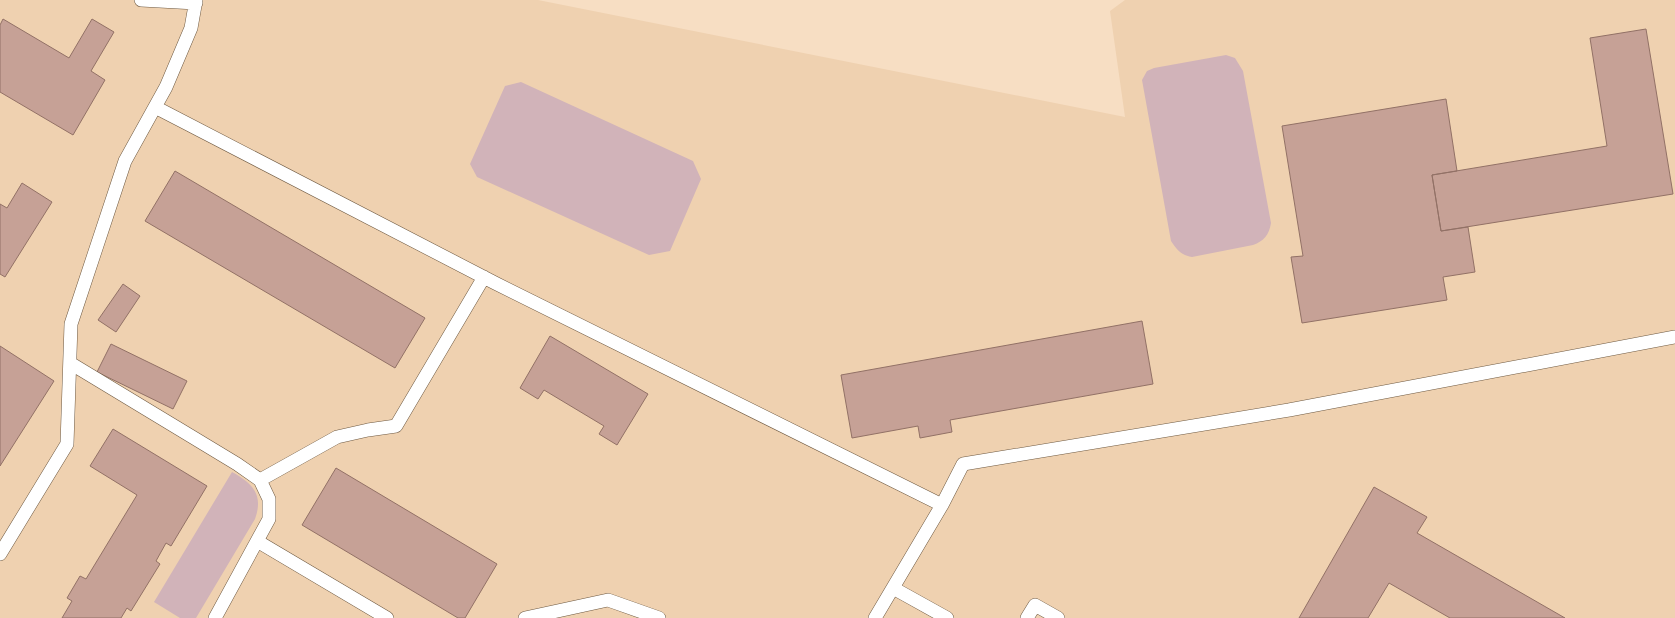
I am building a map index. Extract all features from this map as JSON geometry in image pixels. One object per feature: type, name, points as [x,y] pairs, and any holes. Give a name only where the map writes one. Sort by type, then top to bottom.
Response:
[{"type":"lane","points":[[0,554],[67,444],[71,324],[125,161],[166,87],[191,28],[196,2],[140,0]]},
{"type":"lane","points":[[155,108],[484,277],[942,505]]},
{"type":"lane","points":[[260,480],[337,437],[396,426],[484,277]]},
{"type":"lane","points":[[875,618],[942,505],[963,464],[1289,410],[1675,337]]},
{"type":"lane","points":[[70,363],[260,480],[270,499],[269,519],[215,618]]},
{"type":"lane","points":[[257,541],[387,618]]},
{"type":"lane","points":[[893,588],[947,618]]},
{"type":"lane","points":[[525,618],[608,600],[659,618]]},
{"type":"lane","points":[[1026,618],[1035,605],[1058,618]]},
{"type":"shaded area","points":[[0,0],[538,0],[1125,117],[1110,11],[1125,0],[1675,0],[1675,618],[0,618]]},
{"type":"shaded area","points":[[1226,55],[1235,58],[1243,71],[1271,223],[1269,231],[1265,237],[1253,245],[1192,257],[1180,252],[1171,241],[1142,80],[1147,71],[1154,68]]},
{"type":"shaded area","points":[[521,82],[693,161],[701,179],[670,251],[649,255],[477,177],[470,164],[505,86]]},
{"type":"shaded area","points":[[232,472],[245,480],[257,496],[258,503],[255,519],[196,618],[180,618],[154,602]]},
{"type":"building","points":[[3,19],[69,58],[92,19],[114,32],[91,71],[105,80],[73,135],[0,92],[0,25]]},
{"type":"building","points":[[1646,29],[1673,194],[1441,231],[1432,175],[1607,146],[1590,38]]},
{"type":"building","points":[[1446,99],[1457,171],[1432,175],[1441,231],[1468,227],[1475,272],[1443,277],[1447,300],[1302,323],[1291,257],[1303,256],[1282,126]]},
{"type":"building","points":[[175,171],[425,318],[395,368],[145,221]]},
{"type":"building","points":[[22,183],[52,202],[5,277],[0,274],[0,204],[7,208]]},
{"type":"building","points":[[123,284],[140,296],[116,332],[98,320]]},
{"type":"building","points":[[1142,321],[1153,384],[950,420],[952,432],[920,438],[918,426],[852,438],[841,375]]},
{"type":"building","points":[[550,336],[648,394],[617,445],[599,434],[604,426],[544,390],[538,399],[520,388]]},
{"type":"building","points":[[111,344],[187,381],[173,409],[97,372]]},
{"type":"building","points":[[0,346],[54,381],[0,466]]},
{"type":"building","points":[[113,429],[207,486],[171,546],[166,543],[156,561],[160,564],[131,611],[127,608],[121,618],[62,618],[72,601],[67,598],[80,576],[86,579],[137,495],[90,466]]},
{"type":"building","points":[[336,468],[497,564],[465,618],[458,618],[302,525]]},
{"type":"building","points":[[1374,487],[1427,517],[1417,533],[1565,618],[1450,618],[1389,583],[1368,618],[1299,618]]}]
